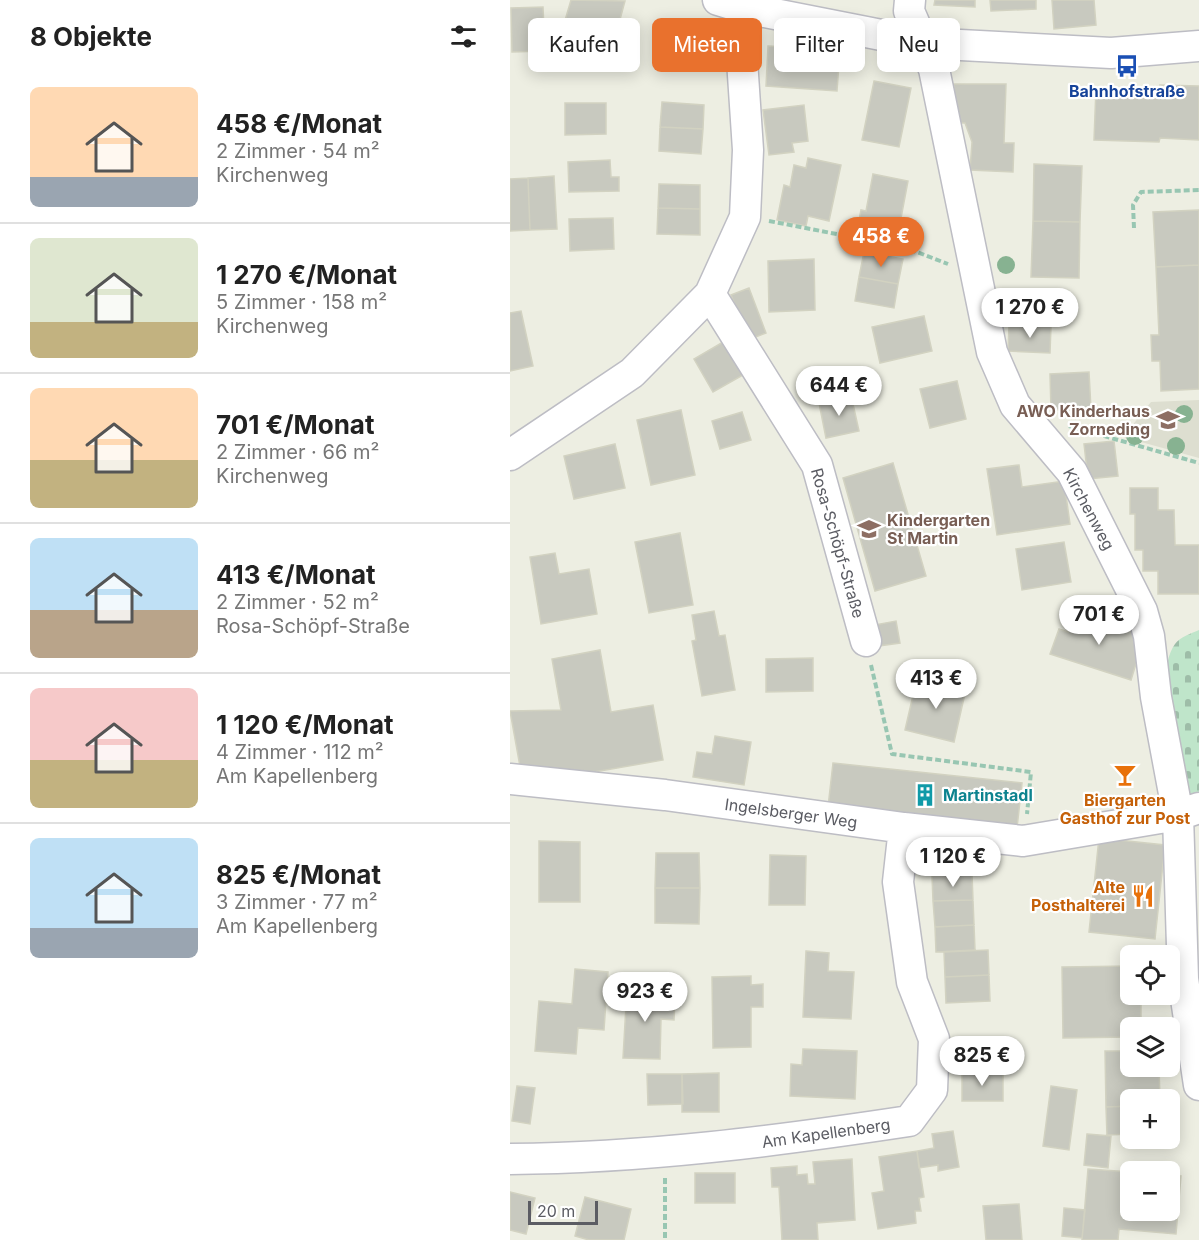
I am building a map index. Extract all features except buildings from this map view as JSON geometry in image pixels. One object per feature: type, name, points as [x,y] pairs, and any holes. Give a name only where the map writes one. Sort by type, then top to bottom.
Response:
[{"type":"street","name":"Kirchenweg","points":[[910,0],[909,11],[912,18]]},
{"type":"street","points":[[510,456],[632,373],[710,294],[745,217],[748,150],[742,60],[731,4],[877,34]]},
{"type":"street","points":[[960,45],[1119,53],[1199,46]]},
{"type":"street","name":"Kirchenweg","points":[[935,72],[992,352],[1015,405],[1072,472],[1142,611],[1149,636],[1156,697],[1189,811],[1183,979],[1199,1085]]},
{"type":"street","name":"Rosa-Schöpf-Straße","points":[[710,294],[817,465],[866,641]]},
{"type":"street","name":"Ingelsberger Weg","points":[[510,779],[665,795],[904,828],[1023,841],[1077,825],[1189,811]]},
{"type":"street","name":"Am Kapellenberg","points":[[510,1159],[578,1158],[789,1140],[909,1121],[932,1090],[934,1039],[910,971],[898,882],[904,828]]},
{"type":"path","points":[[1134,228],[1133,205],[1142,192],[1199,190]]},
{"type":"path","points":[[745,217],[904,247],[978,276]]},
{"type":"path","points":[[1125,442],[1199,463]]},
{"type":"path","points":[[866,641],[892,754],[1031,772],[1023,841]]},
{"type":"path","points":[[664,1151],[665,1240]]},
{"type":"shaded area","name":"AWO Kinderhaus Zorneding","points":[[1199,400],[1199,458],[1123,437],[1151,402]]},
{"type":"green space","points":[[1199,630],[1199,794],[1192,795],[1182,788],[1168,714],[1166,675],[1169,658],[1175,644],[1183,637]]},
{"type":"place","name":"Bahnhofstraße","points":[[1127,66]]},
{"type":"place","name":"AWO Kinderhaus Zorneding","points":[[1168,420]]},
{"type":"place","name":"Kindergarten St Martin","points":[[869,529]]},
{"type":"place","name":"Biergarten Gasthof zur Post","points":[[1125,775]]},
{"type":"place","name":"Martinstadl","points":[[925,795]]},
{"type":"place","name":"Alte Posthalterei","points":[[1143,896]]}]
